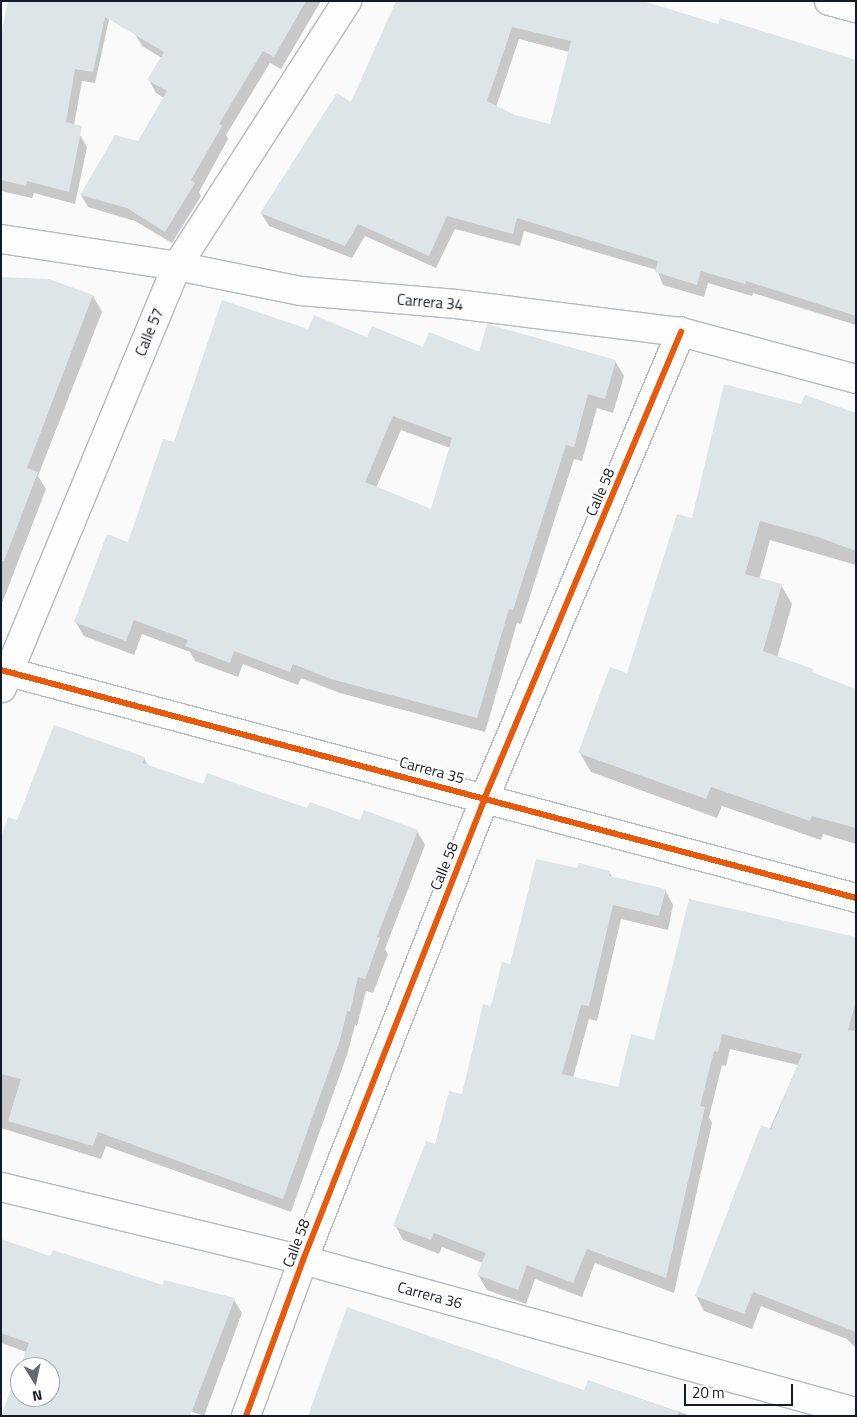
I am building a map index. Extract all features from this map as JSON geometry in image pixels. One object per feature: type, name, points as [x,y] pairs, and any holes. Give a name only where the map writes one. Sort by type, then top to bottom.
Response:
[{"type":"street","name":"Calle 57","points":[[4,677],[177,266],[347,1]]},
{"type":"street","points":[[829,1],[856,8]]},
{"type":"street","name":"Carrera 34","points":[[1,239],[177,266],[300,291],[456,304],[681,332],[856,379]]},
{"type":"street","name":"Calle 58","points":[[246,1416],[302,1260],[485,797],[681,332]]},
{"type":"street","name":"Carrera 35","points":[[4,677],[485,797],[856,898]]},
{"type":"street","name":"Carrera 36","points":[[1,1188],[302,1260],[856,1412]]},
{"type":"building","points":[[8,1],[306,1],[274,57],[263,51],[219,124],[222,126],[191,180],[195,183],[165,232],[127,208],[80,195],[115,135],[138,141],[167,91],[147,80],[164,52],[105,17],[93,72],[75,69],[66,122],[82,126],[69,192],[27,181],[26,186],[1,180],[1,36]]},
{"type":"building","points":[[396,1],[643,1],[718,24],[720,18],[856,60],[856,316],[746,281],[745,284],[701,271],[697,285],[655,272],[658,261],[517,218],[513,234],[447,216],[429,256],[358,224],[345,246],[260,213],[337,93],[351,102]],"holes":[[[512,27],[571,41],[550,124],[515,115],[487,101]]]},
{"type":"building","points":[[1,277],[49,279],[93,295],[27,468],[38,472],[4,561],[1,560]]},
{"type":"building","points":[[222,300],[308,329],[314,315],[367,337],[372,326],[423,347],[429,332],[479,352],[487,324],[616,360],[605,399],[588,394],[574,447],[566,445],[513,610],[509,609],[477,718],[331,679],[293,664],[290,672],[234,651],[230,663],[185,646],[188,640],[134,620],[126,641],[74,622],[107,534],[128,542],[163,439],[174,442]],"holes":[[[393,416],[452,438],[431,509],[365,482]]]},
{"type":"building","points":[[724,384],[801,404],[805,395],[856,413],[856,551],[818,537],[760,521],[745,574],[782,584],[763,651],[813,669],[812,672],[856,689],[856,828],[812,816],[810,821],[711,787],[706,799],[578,753],[610,667],[627,673],[677,514],[692,518]]},
{"type":"building","points":[[54,725],[145,757],[143,763],[203,784],[207,773],[307,808],[310,802],[360,820],[364,810],[418,830],[377,937],[380,938],[365,979],[358,977],[350,1012],[347,1011],[340,1040],[283,1199],[98,1132],[93,1146],[8,1121],[21,1079],[1,1074],[1,837],[8,817],[17,820]]},
{"type":"building","points":[[536,859],[577,868],[579,863],[610,871],[609,876],[666,889],[659,916],[613,905],[589,1006],[581,1005],[562,1074],[618,1087],[631,1034],[654,1040],[689,899],[856,937],[856,1001],[848,1030],[856,1031],[856,1332],[753,1292],[744,1314],[695,1296],[761,1125],[771,1129],[802,1054],[722,1034],[718,1052],[714,1051],[700,1106],[705,1107],[666,1278],[587,1249],[573,1283],[527,1265],[518,1290],[477,1275],[486,1253],[434,1233],[431,1240],[393,1226],[426,1141],[435,1144],[449,1091],[462,1094],[483,1004],[491,1006],[502,962],[510,964]]},
{"type":"building","points":[[1,1239],[50,1256],[53,1250],[163,1285],[164,1280],[235,1298],[190,1416],[1,1416],[10,1393],[10,1407],[60,1407],[60,1357],[24,1357],[29,1343],[1,1333]]},
{"type":"building","points":[[347,1307],[584,1390],[588,1380],[678,1412],[678,1416],[308,1416]]},
{"type":"cycle path","points":[[246,1416],[303,1260],[485,797],[681,332]]},
{"type":"cycle path","points":[[1,670],[856,898]]}]
